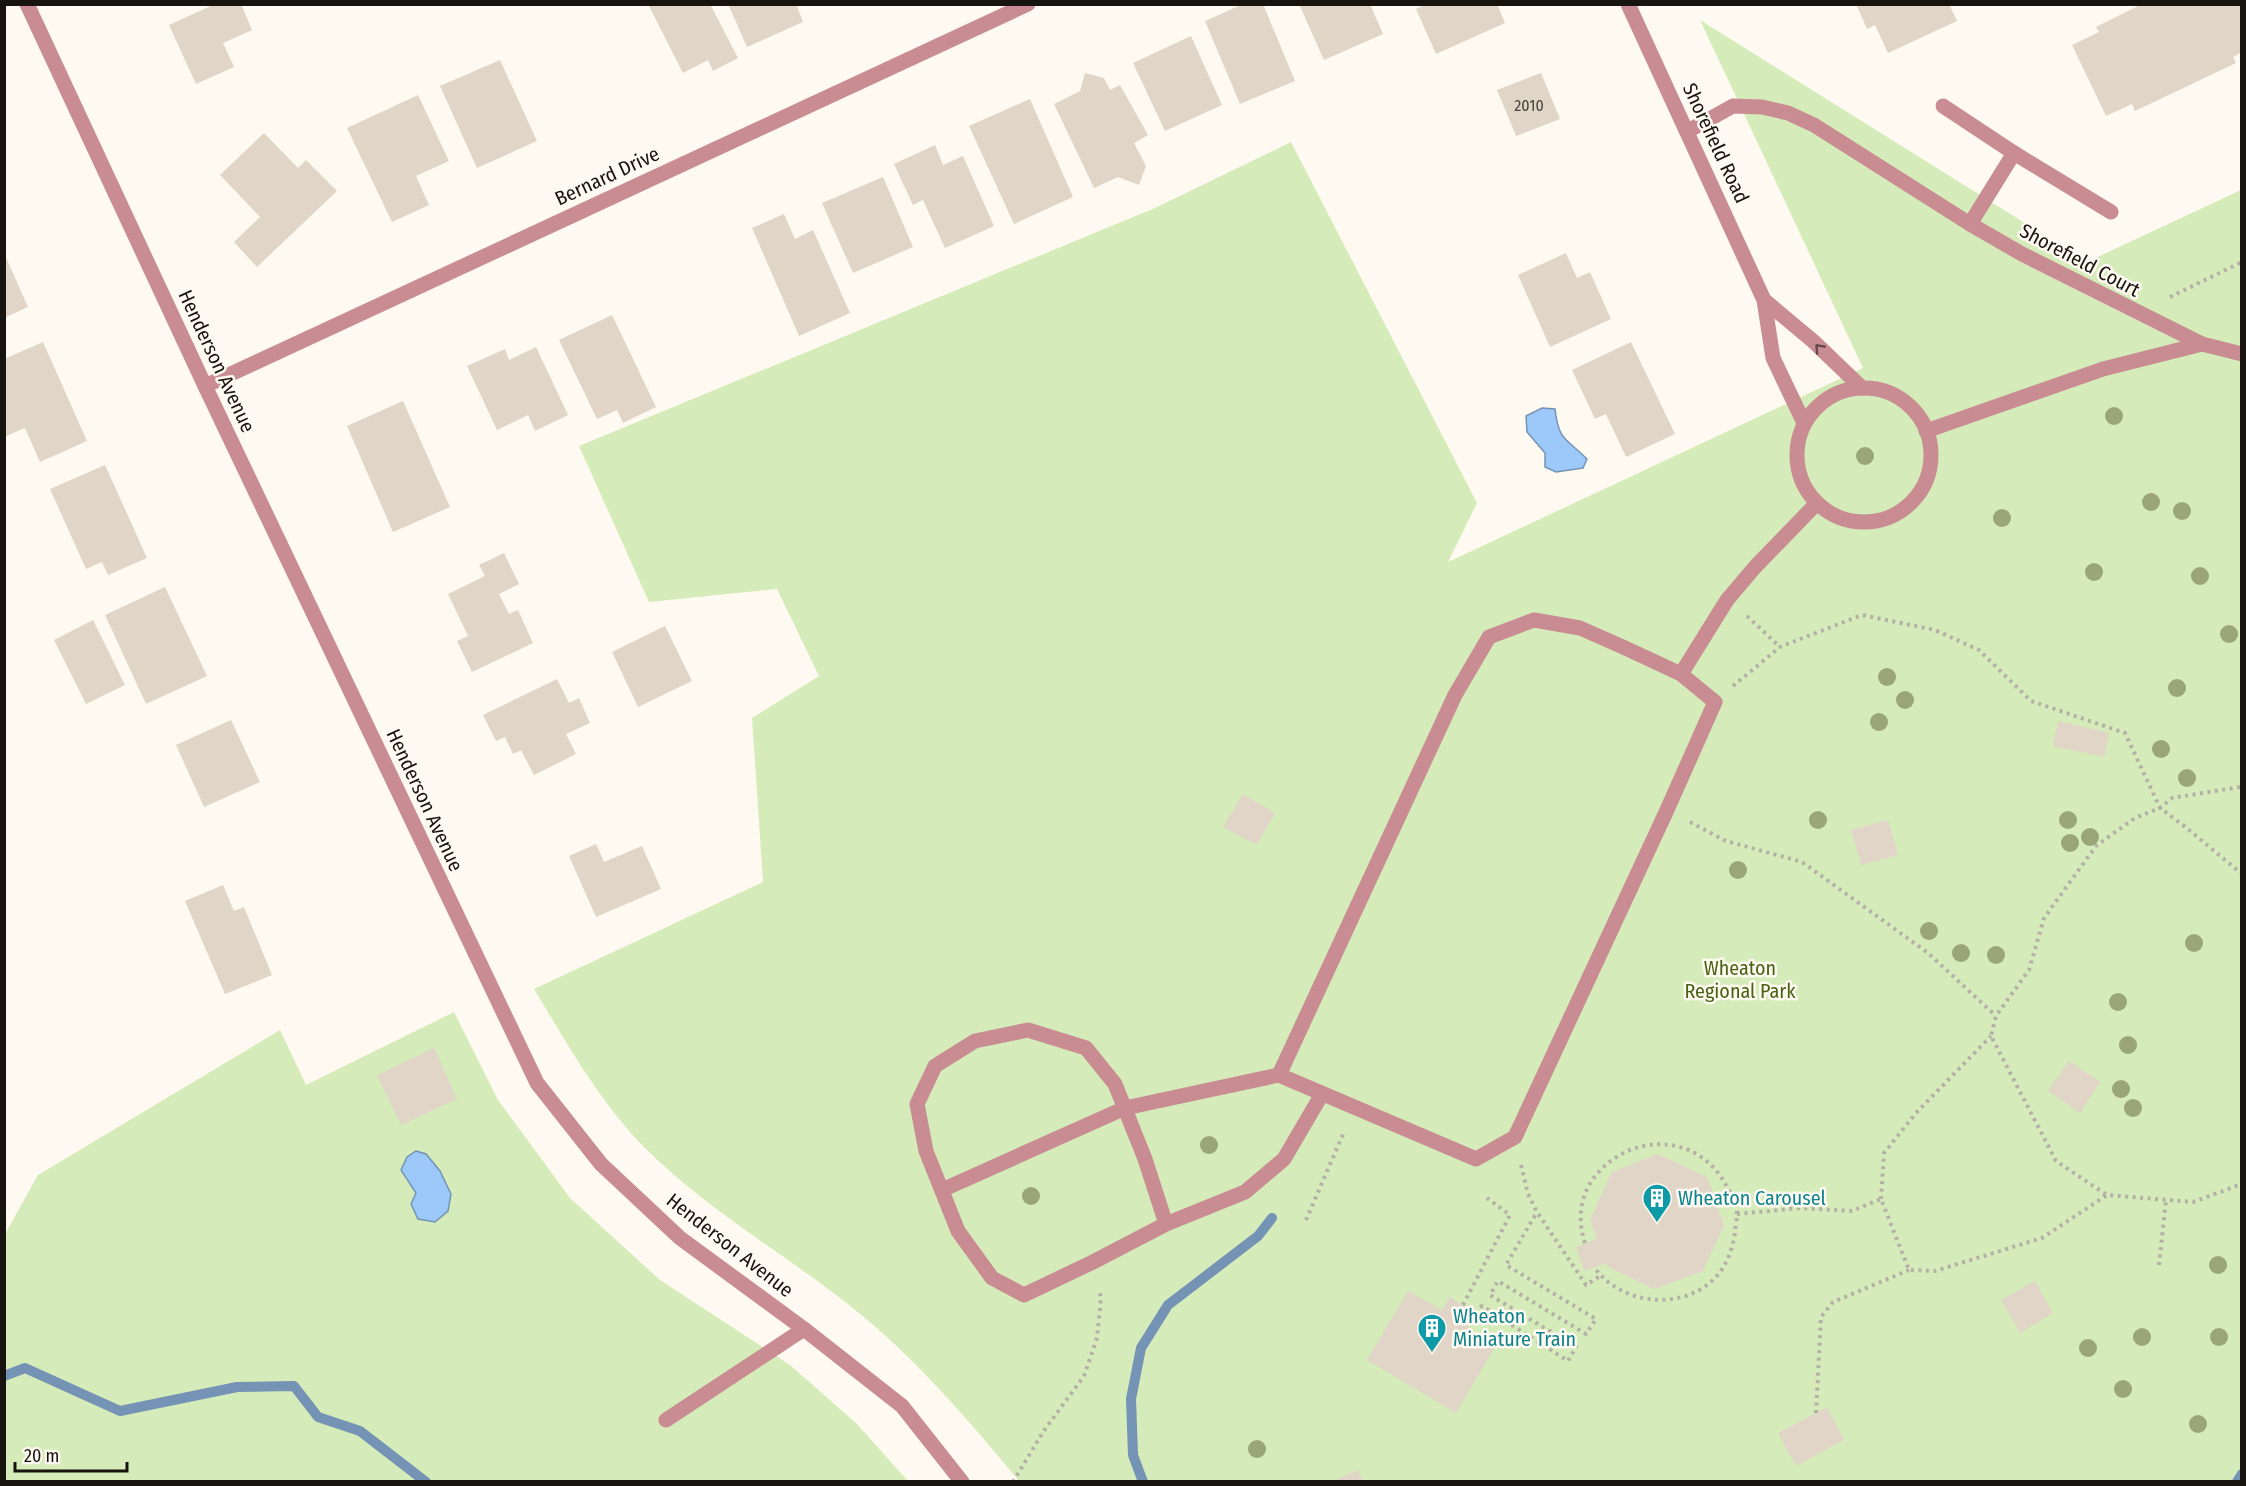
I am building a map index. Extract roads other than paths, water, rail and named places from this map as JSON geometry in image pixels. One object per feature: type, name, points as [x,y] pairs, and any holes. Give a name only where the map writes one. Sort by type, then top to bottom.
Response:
[{"type":"street","name":"Henderson Avenue","points":[[27,4],[205,386],[537,1083],[601,1164],[680,1238],[804,1329],[902,1406],[962,1482]]},
{"type":"street","name":"Bernard Drive","points":[[205,386],[1028,4]]},
{"type":"street","name":"Shorefield Road","points":[[1628,4],[1764,300],[1773,358],[1804,423]]},
{"type":"street","name":"Shorefield Court","points":[[1688,131],[1733,106],[1762,107],[1788,113],[1814,125],[1970,224],[2022,254],[2202,344],[2241,354]]},
{"type":"street","points":[[1943,106],[2014,153],[2111,212]]},
{"type":"street","points":[[1970,224],[2014,153]]},
{"type":"street","name":"Shorefield Road","points":[[1764,300],[1813,341],[1862,388]]},
{"type":"street","points":[[1926,430],[2103,369],[2202,344]]},
{"type":"street","points":[[1862,388],[1882,390],[1900,399],[1916,413],[1926,430],[1931,453],[1928,475],[1918,495],[1901,511],[1880,520],[1857,522],[1836,516],[1817,503],[1804,486],[1797,465],[1797,443],[1804,423],[1819,405],[1839,392],[1862,388]]},
{"type":"street","points":[[1681,675],[1727,600],[1755,567],[1817,503]]},
{"type":"street","points":[[942,1190],[1125,1108],[1279,1075],[1476,1159],[1515,1137],[1667,810],[1714,702],[1681,675],[1580,628],[1534,620],[1489,637],[1455,695],[1279,1075]]},
{"type":"street","points":[[1166,1224],[1145,1159],[1115,1084],[1086,1048],[1028,1030],[975,1041],[935,1066],[917,1104],[926,1151],[958,1231],[992,1278],[1024,1294],[1093,1262],[1166,1224],[1245,1192],[1284,1159],[1322,1094]]},
{"type":"street","points":[[666,1420],[804,1329]]},
{"type":"water","points":[[1542,408],[1555,409],[1559,428],[1565,439],[1587,459],[1583,468],[1556,472],[1545,467],[1545,453],[1527,432],[1526,416]]},
{"type":"water","points":[[416,1151],[426,1154],[440,1171],[451,1194],[448,1211],[435,1222],[418,1219],[411,1204],[416,1193],[401,1170],[407,1157]]},
{"type":"waterway","points":[[1143,1482],[1133,1455],[1131,1399],[1141,1348],[1168,1305],[1258,1236],[1272,1218]]},
{"type":"waterway","points":[[4,1376],[25,1368],[120,1411],[237,1387],[294,1386],[318,1417],[360,1431],[426,1482]]},
{"type":"waterway","points":[[2237,1482],[2242,1474]]},
{"type":"place","name":"Wheaton Carousel","points":[[1657,1224]]},
{"type":"place","name":"Wheaton Miniature Train","points":[[1432,1354]]},
{"type":"park label","name":"Wheaton Regional Park","points":[[1740,980]]}]
